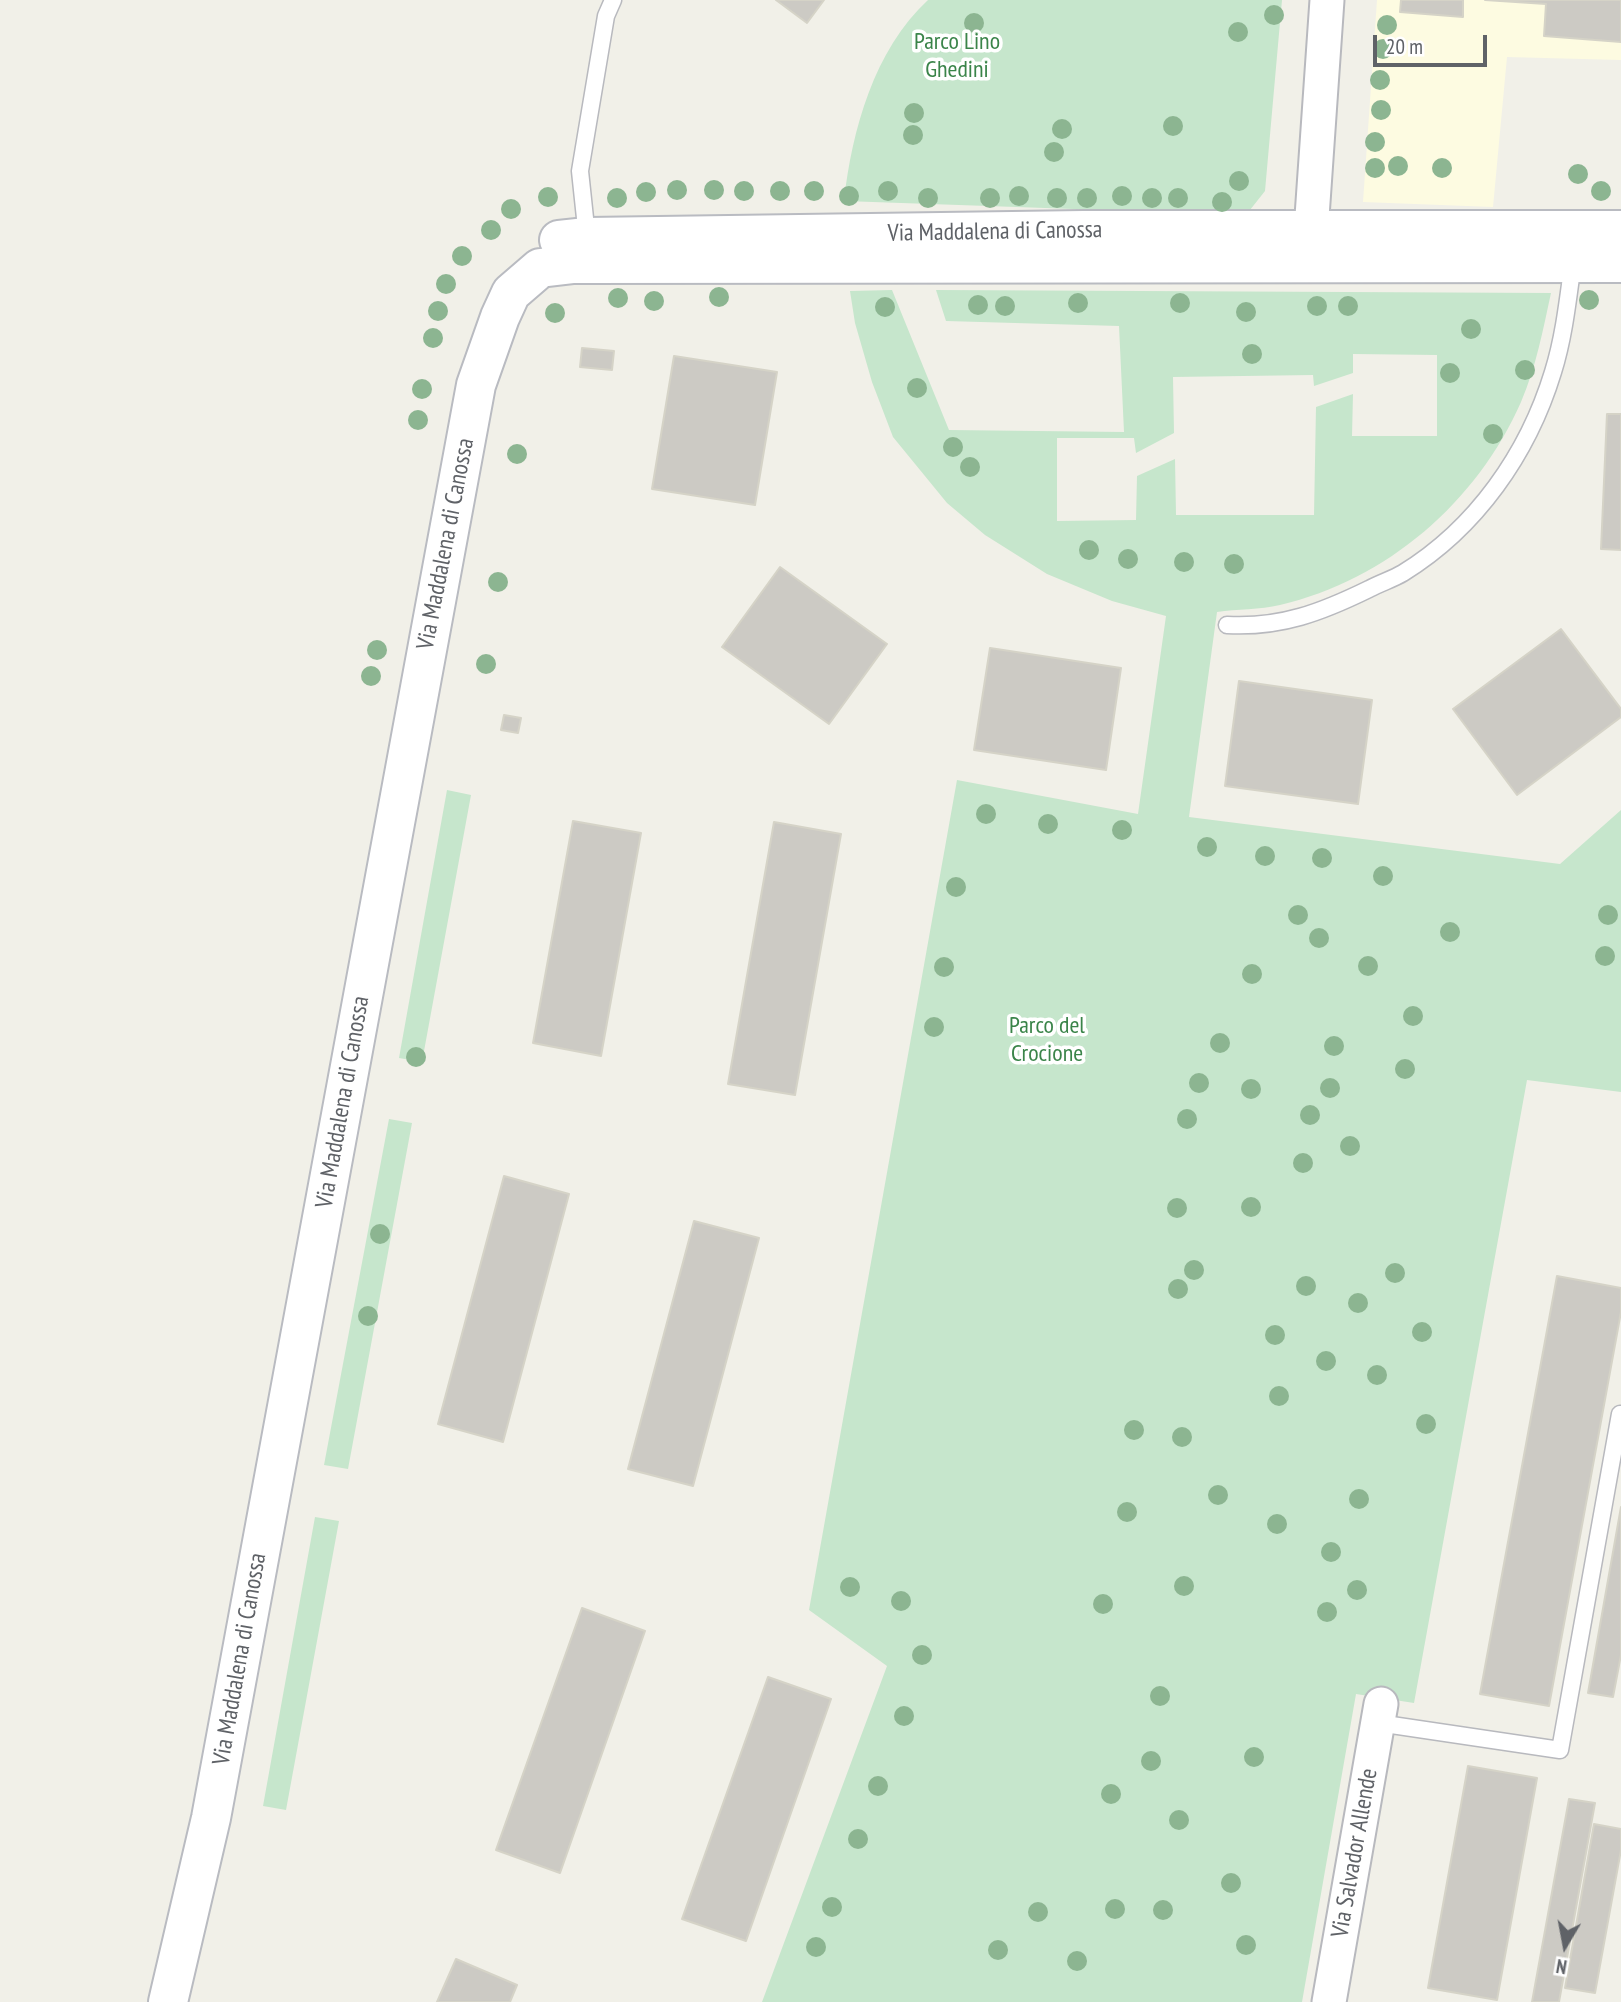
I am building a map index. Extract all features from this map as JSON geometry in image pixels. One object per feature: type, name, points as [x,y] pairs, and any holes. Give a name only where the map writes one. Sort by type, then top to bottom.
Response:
[{"type":"street","points":[[1328,0],[1311,231],[1322,248],[1346,262]]},
{"type":"street","name":"Via Maddalena di Canossa","points":[[476,385],[475,333],[483,293],[502,267],[526,250],[542,243],[587,237],[1083,229],[1621,230]]},
{"type":"street","points":[[710,235],[765,249],[876,250],[913,263],[937,251],[1050,250],[1083,229]]},
{"type":"street","points":[[1414,262],[1492,248],[1524,230],[1531,247],[1573,262]]},
{"type":"street","points":[[1174,263],[1270,248],[1311,231]]},
{"type":"street","name":"Via Maddalena di Canossa","points":[[168,2002],[211,1818],[476,385],[511,293],[540,268],[574,264],[1621,263]]},
{"type":"street","name":"Via Salvador Allende","points":[[1329,2002],[1380,1714]]},
{"type":"street","name":"Via Maddalena di Canossa","points":[[189,2002],[211,1818]]},
{"type":"lane","points":[[587,237],[580,171],[606,16],[613,0]]},
{"type":"lane","points":[[1227,625],[1293,620],[1339,604],[1401,574],[1456,533],[1482,505],[1522,448],[1539,411],[1563,334],[1573,262]]},
{"type":"lane","points":[[1380,1714],[1560,1750],[1620,1414]]},
{"type":"shaded area","points":[[1377,0],[1621,0],[1621,60],[1507,57],[1493,207],[1363,202]]},
{"type":"green space","name":"Parco Lino Ghedini","points":[[928,0],[1282,0],[1265,191],[1246,215],[844,201],[853,147],[869,93],[893,43],[909,20]]},
{"type":"green space","name":"Parco del Crocione","points":[[892,290],[949,430],[1124,432],[1119,326],[946,321],[936,290],[1551,293],[1535,362],[1521,402],[1480,472],[1454,504],[1424,532],[1357,577],[1280,605],[1217,612],[1189,817],[1560,864],[1621,810],[1621,1092],[1527,1080],[1414,1703],[1356,1694],[1302,2002],[762,2002],[887,1666],[809,1610],[957,780],[1138,814],[1166,616],[1112,601],[1047,574],[985,535],[947,503],[893,437],[872,382],[855,323],[850,291]],"holes":[[[1353,354],[1437,355],[1437,436],[1352,436],[1353,394],[1316,407],[1314,515],[1176,515],[1175,459],[1137,476],[1136,520],[1057,521],[1057,438],[1134,438],[1136,453],[1174,433],[1173,377],[1313,375],[1314,386],[1353,373]]]},
{"type":"green space","points":[[447,790],[471,795],[422,1062],[399,1058]]},
{"type":"green space","points":[[389,1119],[412,1123],[348,1469],[324,1465]]},
{"type":"green space","points":[[315,1517],[339,1521],[286,1810],[263,1806]]},
{"type":"building","points":[[776,0],[824,0],[807,23]]},
{"type":"building","points":[[1401,0],[1463,0],[1463,17],[1400,12]]},
{"type":"building","points":[[1485,0],[1621,0],[1621,42],[1544,36],[1546,4]]},
{"type":"building","points":[[582,348],[614,351],[612,370],[580,367]]},
{"type":"building","points":[[674,356],[777,372],[755,505],[652,489]]},
{"type":"building","points":[[1607,414],[1621,414],[1621,550],[1601,549]]},
{"type":"building","points":[[780,567],[887,644],[829,724],[722,647]]},
{"type":"building","points":[[1561,629],[1621,709],[1621,717],[1517,795],[1453,709]]},
{"type":"building","points":[[990,648],[1121,668],[1106,770],[974,750]]},
{"type":"building","points":[[1239,681],[1372,700],[1358,804],[1225,786]]},
{"type":"building","points":[[504,715],[521,718],[518,733],[501,730]]},
{"type":"building","points":[[573,821],[641,833],[601,1056],[533,1043]]},
{"type":"building","points":[[774,822],[841,834],[795,1095],[728,1084]]},
{"type":"building","points":[[504,1176],[569,1194],[503,1442],[438,1424]]},
{"type":"building","points":[[694,1221],[759,1238],[693,1486],[628,1469]]},
{"type":"building","points":[[1557,1276],[1621,1288],[1621,1312],[1549,1706],[1480,1694]]},
{"type":"building","points":[[1621,1507],[1621,1655],[1613,1697],[1588,1693]]},
{"type":"building","points":[[582,1608],[645,1631],[560,1873],[496,1850]]},
{"type":"building","points":[[768,1677],[831,1699],[746,1941],[682,1919]]},
{"type":"building","points":[[1468,1766],[1537,1778],[1497,2000],[1428,1988]]},
{"type":"building","points":[[1569,1799],[1595,1803],[1559,2002],[1532,2002]]},
{"type":"building","points":[[1594,1824],[1621,1829],[1621,1850],[1595,1993],[1565,1988]]},
{"type":"building","points":[[456,1959],[517,1985],[510,2002],[437,2002]]}]
